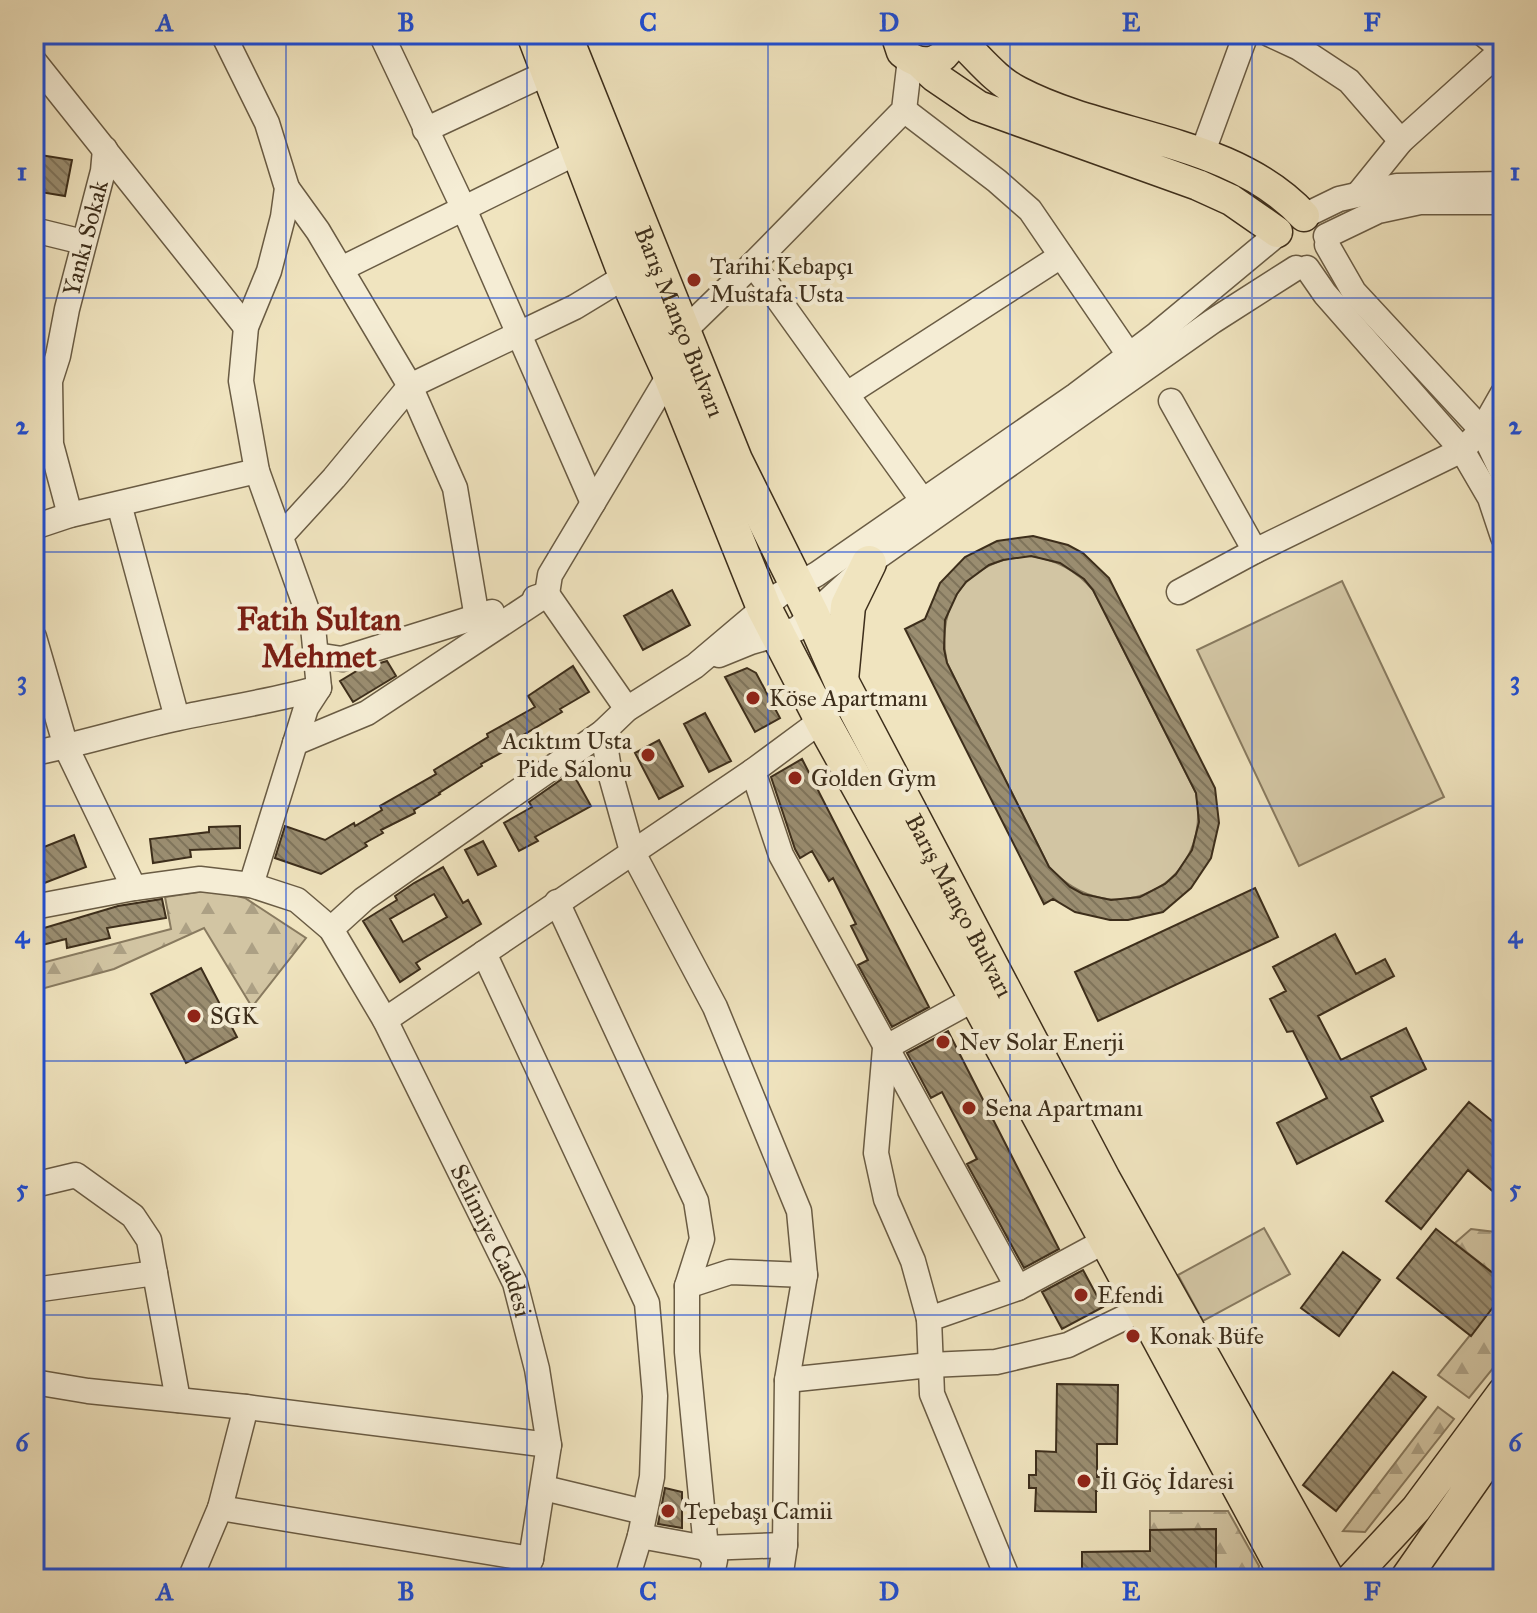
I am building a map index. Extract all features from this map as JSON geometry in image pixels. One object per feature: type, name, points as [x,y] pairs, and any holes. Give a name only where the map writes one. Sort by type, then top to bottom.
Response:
[{"type":"highway","name":"Barış Manço Bulvarı","points":[[534,34],[626,276],[670,374],[771,622],[1289,1579]]},
{"type":"highway","name":"Barış Manço Bulvarı","points":[[564,34],[735,460],[841,681],[1103,1179],[1327,1579]]},
{"type":"highway","points":[[841,681],[848,606],[869,563]]},
{"type":"main road","points":[[908,52],[932,62],[943,57],[951,47],[954,35],[1015,91],[1047,105],[1229,165],[1272,189],[1319,232]]},
{"type":"main road","points":[[908,52],[934,76],[978,106],[1198,185],[1231,200],[1276,234]]},
{"type":"main road","points":[[1351,1579],[1416,1509],[1503,1392]]},
{"type":"main road","points":[[1405,1579],[1503,1439]]},
{"type":"street","points":[[223,34],[267,123],[287,188],[318,231],[410,386],[455,488],[477,618]]},
{"type":"street","points":[[381,34],[464,209],[593,503]]},
{"type":"street","points":[[1202,154],[1246,34]]},
{"type":"street","points":[[1269,34],[1299,48],[1349,81],[1401,141]]},
{"type":"street","points":[[1319,232],[1359,193],[1401,141],[1502,50],[1483,34]]},
{"type":"street","points":[[683,332],[904,110],[908,52]]},
{"type":"street","points":[[34,61],[246,327]]},
{"type":"street","points":[[425,130],[549,72]]},
{"type":"street","points":[[904,110],[1030,210],[1129,355]]},
{"type":"street","name":"Yankı Sokak","points":[[70,515],[51,444],[50,381],[103,171],[105,149]]},
{"type":"street","points":[[341,269],[580,151]]},
{"type":"street","points":[[1359,193],[1397,186],[1503,184]]},
{"type":"street","points":[[251,885],[306,708],[319,688],[313,627],[257,471],[241,381],[246,327],[269,271],[287,188]]},
{"type":"street","points":[[1319,232],[1378,211],[1420,202],[1503,202]]},
{"type":"street","points":[[771,622],[797,629],[805,601],[923,501],[1129,355],[1276,234],[1289,219],[1319,232],[1354,292],[1482,430],[1503,474]]},
{"type":"street","points":[[34,230],[83,242]]},
{"type":"street","points":[[331,929],[364,899],[603,732],[627,709],[771,622],[779,595],[805,601],[869,563],[1213,321],[1302,268],[1317,263],[1324,255],[1319,232]]},
{"type":"street","points":[[1276,234],[1279,257],[1289,266],[1302,268],[1462,450],[1490,498],[1503,537]]},
{"type":"street","points":[[847,394],[1061,256]]},
{"type":"street","points":[[753,264],[923,501]]},
{"type":"street","points":[[282,535],[410,386],[575,307],[626,276]]},
{"type":"street","points":[[627,709],[547,594],[550,575],[670,374]]},
{"type":"street","points":[[1179,592],[1255,551],[1462,450],[1482,430],[1503,393]]},
{"type":"street","points":[[1171,401],[1255,551]]},
{"type":"street","points":[[34,527],[70,515],[257,471]]},
{"type":"street","points":[[119,504],[177,718]]},
{"type":"street","points":[[316,655],[342,659],[547,594]]},
{"type":"street","points":[[295,743],[367,713],[547,594]]},
{"type":"street","points":[[34,637],[66,747],[134,888]]},
{"type":"street","points":[[34,753],[319,688]]},
{"type":"street","points":[[385,1020],[753,771],[822,720]]},
{"type":"street","points":[[603,732],[609,769],[632,851],[715,1007],[799,1211],[805,1275],[787,1380],[785,1545],[780,1579]]},
{"type":"street","points":[[753,771],[781,855],[1018,1288]]},
{"type":"street","name":"Selimiye Caddesi","points":[[34,907],[200,879],[251,885],[297,900],[331,929],[385,1020],[515,1283],[537,1369],[549,1445],[544,1488],[526,1569]]},
{"type":"street","points":[[557,902],[696,1201],[702,1239],[687,1286],[687,1352],[706,1548],[715,1560],[711,1579]]},
{"type":"street","points":[[484,953],[647,1303],[655,1396],[652,1477],[627,1579]]},
{"type":"street","points":[[885,1048],[976,998]]},
{"type":"street","points":[[885,1048],[876,1153],[886,1199],[913,1261],[929,1319],[932,1394],[1008,1579]]},
{"type":"street","points":[[34,1185],[76,1175],[133,1216],[149,1240],[178,1400]]},
{"type":"street","points":[[929,1319],[1018,1288],[1105,1241]]},
{"type":"street","points":[[687,1286],[730,1272],[805,1275]]},
{"type":"street","points":[[34,1290],[155,1273]]},
{"type":"street","points":[[787,1380],[930,1365],[996,1362],[1068,1345],[1142,1309]]},
{"type":"street","points":[[34,1382],[549,1445]]},
{"type":"street","points":[[190,1579],[220,1508],[246,1407]]},
{"type":"street","points":[[544,1488],[706,1548],[785,1545]]},
{"type":"street","points":[[220,1508],[526,1569]]},
{"type":"green space","points":[[1031,556],[1065,567],[1093,590],[1196,793],[1197,825],[1189,853],[1174,875],[1153,891],[1128,899],[1101,898],[1074,888],[1049,867],[947,663],[944,641],[946,621],[961,588],[990,565]]},
{"type":"green space","points":[[1342,581],[1444,797],[1299,866],[1197,650]]},
{"type":"green space","points":[[212,890],[245,898],[306,938],[252,1007],[204,928],[114,969],[34,991],[34,965],[171,929],[165,897]]},
{"type":"green space","points":[[1264,1228],[1290,1274],[1203,1321],[1178,1275]]},
{"type":"green space","points":[[1471,1229],[1503,1233],[1503,1281],[1455,1243]]},
{"type":"green space","points":[[1503,1294],[1503,1356],[1469,1398],[1438,1375]]},
{"type":"green space","points":[[1438,1407],[1454,1419],[1365,1532],[1343,1531]]},
{"type":"green space","points":[[1150,1511],[1228,1511],[1259,1566],[1257,1579],[1216,1579],[1216,1529],[1150,1530]]},
{"type":"building","points":[[34,154],[72,160],[65,196],[34,191]]},
{"type":"building","points":[[1033,536],[1068,545],[1083,553],[1109,578],[1215,788],[1219,823],[1211,858],[1191,888],[1163,912],[1128,920],[1110,920],[1075,912],[1053,899],[1044,904],[905,629],[925,619],[940,583],[965,557],[997,541]],"holes":[[[1031,556],[1060,563],[1084,579],[1093,590],[1196,793],[1199,822],[1192,850],[1165,884],[1140,897],[1111,900],[1083,894],[1070,887],[1049,867],[947,663],[945,620],[966,582],[989,565],[1003,560]]]},
{"type":"building","points":[[672,590],[690,625],[643,650],[624,616]]},
{"type":"building","points":[[387,661],[396,676],[353,702],[340,681],[360,669]]},
{"type":"building","points":[[573,666],[589,692],[515,740],[517,744],[481,764],[414,810],[415,813],[381,830],[383,833],[365,843],[367,846],[321,874],[275,858],[285,826],[325,840],[354,823],[355,826],[382,810],[380,806],[436,774],[434,770],[488,737],[487,734],[535,707],[528,696]]},
{"type":"building","name":"Köse Apartmanı","points":[[747,668],[756,673],[780,718],[755,732],[725,677]]},
{"type":"building","points":[[705,713],[731,761],[709,772],[684,724]]},
{"type":"building","points":[[659,740],[683,786],[659,799],[635,753]]},
{"type":"building","points":[[802,759],[929,1007],[892,1027],[858,965],[868,960],[851,926],[856,924],[833,878],[829,881],[812,851],[800,858],[795,849],[771,777]]},
{"type":"building","points":[[572,772],[591,806],[535,837],[538,841],[519,851],[504,823],[532,807],[529,802]]},
{"type":"building","points":[[240,826],[240,848],[190,850],[191,857],[153,863],[150,839],[209,832],[209,827]]},
{"type":"building","points":[[74,835],[86,867],[34,887],[34,851]]},
{"type":"building","points":[[483,841],[496,866],[478,875],[465,850]]},
{"type":"building","points":[[443,867],[463,903],[468,900],[481,924],[416,963],[420,969],[400,982],[363,921],[397,900],[395,896]],"holes":[[[434,894],[447,917],[403,942],[390,919]]]},
{"type":"building","points":[[1255,888],[1278,937],[1098,1021],[1075,972]]},
{"type":"building","points":[[162,899],[166,918],[107,928],[110,938],[67,948],[66,939],[34,947],[34,931],[118,906]]},
{"type":"building","points":[[1335,934],[1356,974],[1385,959],[1394,976],[1318,1016],[1341,1060],[1406,1028],[1426,1069],[1371,1097],[1383,1121],[1297,1164],[1277,1123],[1327,1098],[1293,1031],[1287,1032],[1270,999],[1286,991],[1273,967]]},
{"type":"building","name":"SGK","points":[[201,968],[237,1037],[186,1063],[151,994]]},
{"type":"building","points":[[948,1031],[1059,1249],[1024,1268],[967,1164],[977,1159],[942,1092],[931,1098],[907,1053]]},
{"type":"building","points":[[1469,1102],[1503,1130],[1496,1141],[1503,1147],[1503,1200],[1468,1170],[1421,1229],[1386,1201]]},
{"type":"building","points":[[1436,1229],[1503,1281],[1503,1294],[1471,1336],[1397,1278]]},
{"type":"building","points":[[1343,1252],[1380,1280],[1339,1336],[1301,1308]]},
{"type":"building","points":[[1083,1270],[1103,1307],[1062,1329],[1042,1292]]},
{"type":"building","points":[[1393,1372],[1426,1397],[1336,1511],[1303,1485]]},
{"type":"building","points":[[1057,1384],[1118,1385],[1117,1444],[1097,1444],[1097,1477],[1103,1477],[1103,1491],[1096,1491],[1096,1512],[1035,1511],[1036,1488],[1029,1488],[1029,1475],[1036,1475],[1036,1451],[1056,1452]]},
{"type":"building","name":"Tepebaşı Camii","points":[[665,1488],[682,1492],[682,1528],[658,1524]]},
{"type":"building","points":[[1216,1529],[1216,1579],[1082,1579],[1082,1552],[1150,1551],[1150,1530]]},
{"type":"place","name":"Tarihi Kebapçı Mustafa Usta","points":[[694,280]]},
{"type":"place","name":"Köse Apartmanı","points":[[753,698]]},
{"type":"place","name":"Acıktım Usta Pide Salonu","points":[[648,755]]},
{"type":"place","name":"Golden Gym","points":[[795,778]]},
{"type":"place","name":"SGK","points":[[194,1016]]},
{"type":"place","name":"Nev Solar Enerji","points":[[943,1042]]},
{"type":"place","name":"Sena Apartmanı","points":[[969,1108]]},
{"type":"place","name":"Efendi","points":[[1081,1295]]},
{"type":"place","name":"Konak Büfe","points":[[1133,1336]]},
{"type":"place","name":"İl Göç İdaresi","points":[[1084,1481]]},
{"type":"place","name":"Tepebaşı Camii","points":[[668,1511]]},
{"type":"district","name":"Fatih Sultan Mehmet","points":[[319,638]]}]
